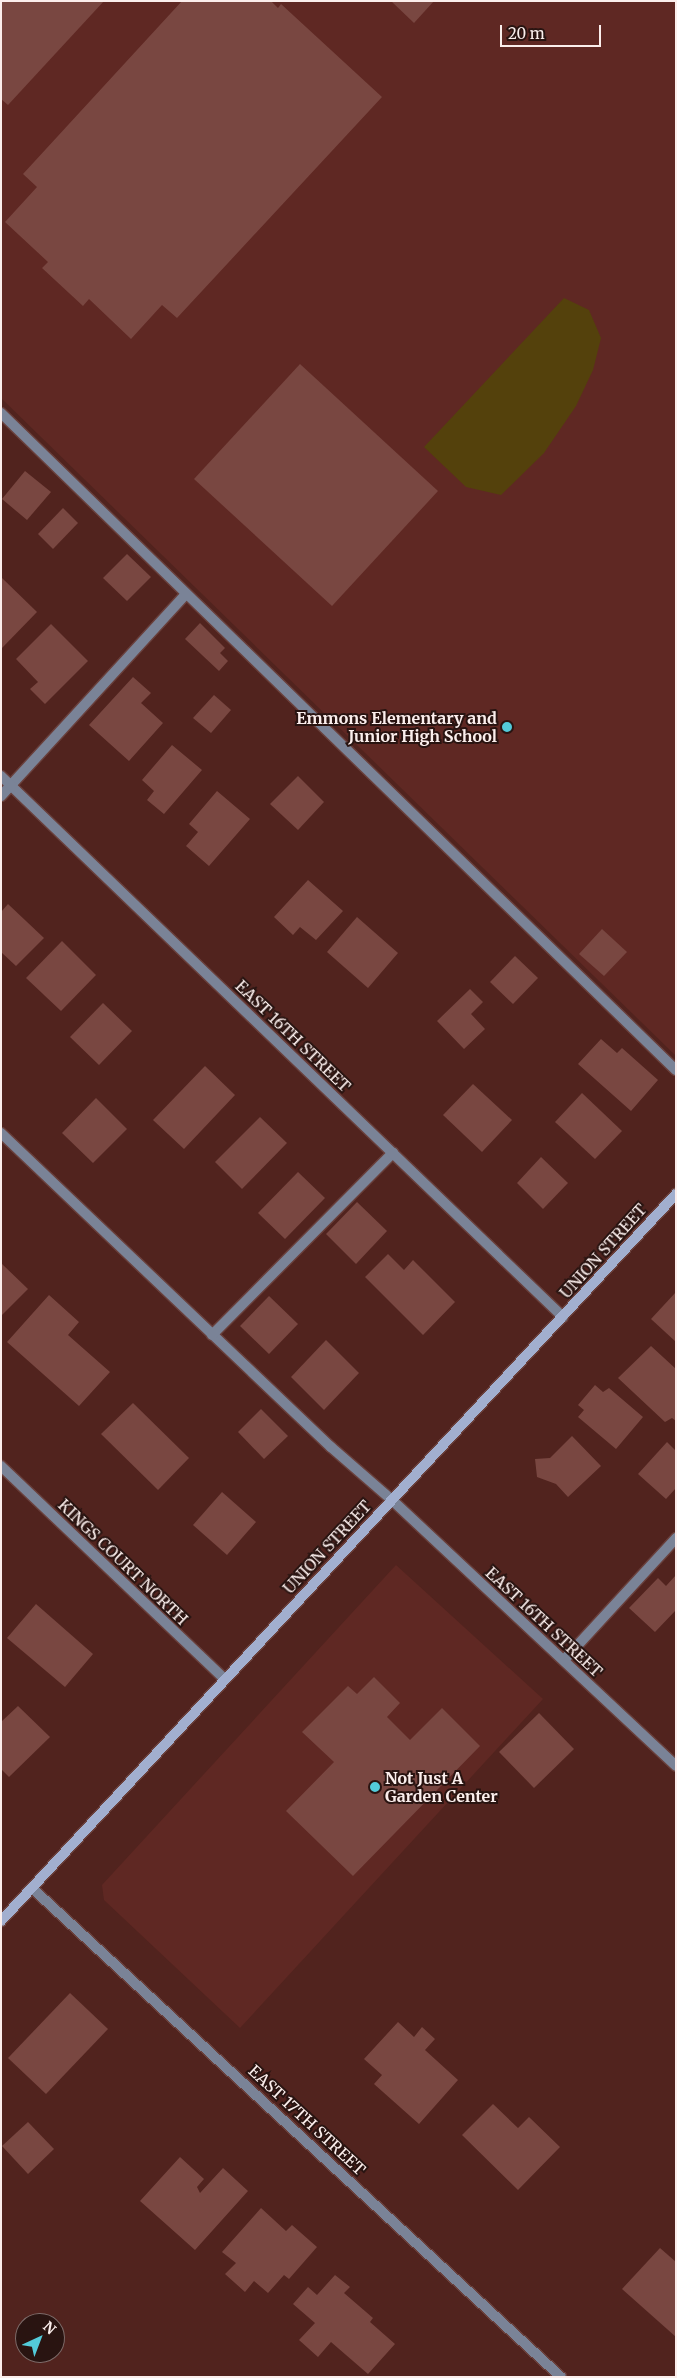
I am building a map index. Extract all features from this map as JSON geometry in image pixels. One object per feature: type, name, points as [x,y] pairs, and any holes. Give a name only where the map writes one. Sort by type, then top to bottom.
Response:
[{"type":"main road","name":"UNION STREET","points":[[1,1921],[676,1194]]},
{"type":"street","points":[[1,413],[676,1070]]},
{"type":"street","points":[[1,796],[186,594]]},
{"type":"street","name":"EAST 16TH STREET","points":[[1,776],[563,1317]]},
{"type":"street","name":"EAST 16TH STREET","points":[[1,1133],[331,1447],[392,1500],[676,1766]]},
{"type":"street","points":[[212,1335],[393,1153]]},
{"type":"street","name":"KINGS COURT NORTH","points":[[1,1466],[225,1679]]},
{"type":"street","points":[[564,1660],[676,1538]]},
{"type":"street","name":"EAST 17TH STREET","points":[[32,1888],[561,2377]]},
{"type":"shaded area","name":"Emmons Elementary and Junior High School","points":[[1,1],[676,1],[676,1056],[1,398]]},
{"type":"shaded area","points":[[564,298],[589,310],[601,338],[593,370],[576,406],[544,453],[501,495],[466,487],[424,447]]},
{"type":"shaded area","points":[[396,1565],[543,1699],[240,2028],[104,1900],[102,1885]]},
{"type":"building","points":[[1,1],[104,1],[8,105],[1,99]]},
{"type":"building","points":[[182,1],[271,1],[278,8],[281,4],[382,97],[177,318],[162,305],[131,339],[89,299],[83,306],[42,268],[48,262],[5,222],[37,187],[23,174]]},
{"type":"building","points":[[391,1],[434,1],[414,23]]},
{"type":"building","points":[[300,364],[438,491],[332,606],[194,479]]},
{"type":"building","points":[[25,471],[51,492],[27,520],[2,499]]},
{"type":"building","points":[[63,508],[78,523],[53,549],[38,534]]},
{"type":"building","points":[[127,554],[151,577],[127,601],[103,578]]},
{"type":"building","points":[[1,577],[37,612],[2,648],[1,648]]},
{"type":"building","points":[[200,623],[225,648],[220,653],[228,661],[219,671],[185,639]]},
{"type":"building","points":[[51,624],[88,661],[45,704],[30,689],[38,682],[16,659]]},
{"type":"building","points":[[133,677],[151,693],[141,703],[163,723],[129,761],[89,725]]},
{"type":"building","points":[[214,695],[231,710],[211,733],[193,718]]},
{"type":"building","points":[[172,745],[202,770],[164,814],[147,800],[154,791],[142,780]]},
{"type":"building","points":[[298,776],[324,802],[298,830],[270,804]]},
{"type":"building","points":[[217,791],[250,819],[209,866],[186,846],[198,832],[189,824]]},
{"type":"building","points":[[308,880],[343,911],[316,940],[300,927],[293,935],[274,917]]},
{"type":"building","points":[[8,904],[44,938],[16,966],[1,952],[1,912]]},
{"type":"building","points":[[357,917],[398,953],[368,988],[327,952]]},
{"type":"building","points":[[602,929],[627,952],[604,976],[579,954]]},
{"type":"building","points":[[62,941],[96,975],[61,1011],[26,978]]},
{"type":"building","points":[[515,956],[538,978],[513,1004],[490,982]]},
{"type":"building","points":[[470,989],[483,1002],[471,1014],[485,1029],[464,1049],[437,1021]]},
{"type":"building","points":[[103,1003],[132,1031],[99,1065],[70,1037]]},
{"type":"building","points":[[601,1039],[617,1053],[622,1048],[658,1080],[631,1111],[578,1064]]},
{"type":"building","points":[[205,1066],[235,1095],[184,1149],[153,1120]]},
{"type":"building","points":[[473,1084],[512,1120],[482,1152],[443,1115]]},
{"type":"building","points":[[582,1093],[622,1131],[595,1159],[555,1122]]},
{"type":"building","points":[[96,1098],[127,1129],[93,1163],[62,1133]]},
{"type":"building","points":[[260,1117],[287,1143],[242,1189],[215,1162]]},
{"type":"building","points":[[541,1157],[568,1183],[543,1209],[517,1183]]},
{"type":"building","points":[[298,1172],[325,1198],[285,1239],[258,1213]]},
{"type":"building","points":[[357,1202],[387,1231],[356,1264],[326,1234]]},
{"type":"building","points":[[388,1254],[404,1270],[413,1260],[455,1302],[423,1335],[365,1277]]},
{"type":"building","points":[[1,1263],[28,1289],[1,1316]]},
{"type":"building","points":[[676,1292],[676,1342],[651,1319]]},
{"type":"building","points":[[49,1295],[79,1322],[68,1335],[110,1372],[79,1406],[7,1342]]},
{"type":"building","points":[[269,1296],[298,1324],[269,1354],[240,1326]]},
{"type":"building","points":[[326,1340],[359,1373],[324,1410],[291,1377]]},
{"type":"building","points":[[651,1346],[676,1369],[676,1421],[672,1418],[665,1422],[618,1378]]},
{"type":"building","points":[[595,1385],[603,1392],[609,1388],[643,1417],[616,1449],[578,1417],[584,1410],[578,1405]]},
{"type":"building","points":[[133,1403],[189,1458],[158,1490],[101,1434]]},
{"type":"building","points":[[261,1409],[288,1436],[264,1459],[238,1432]]},
{"type":"building","points":[[572,1436],[601,1466],[568,1497],[556,1484],[537,1477],[535,1459],[550,1458]]},
{"type":"building","points":[[667,1442],[676,1451],[676,1488],[666,1499],[638,1474]]},
{"type":"building","points":[[222,1492],[256,1522],[227,1555],[193,1525]]},
{"type":"building","points":[[676,1575],[676,1610],[655,1632],[629,1608],[658,1578],[666,1586]]},
{"type":"building","points":[[36,1604],[93,1654],[65,1687],[7,1638]]},
{"type":"building","name":"Not Just A Garden Center","points":[[374,1677],[400,1703],[387,1717],[410,1740],[442,1708],[480,1746],[353,1876],[286,1811],[334,1762],[302,1732],[348,1686],[357,1694]]},
{"type":"building","points":[[18,1706],[50,1737],[9,1777],[1,1769],[1,1722]]},
{"type":"building","points":[[539,1713],[574,1749],[534,1788],[499,1752]]},
{"type":"building","points":[[70,1993],[108,2029],[46,2094],[8,2058]]},
{"type":"building","points":[[398,2022],[414,2037],[422,2027],[435,2039],[425,2050],[458,2080],[419,2124],[374,2084],[382,2075],[364,2059]]},
{"type":"building","points":[[493,2104],[518,2128],[529,2117],[560,2147],[518,2190],[462,2135]]},
{"type":"building","points":[[28,2122],[54,2149],[28,2174],[2,2146]]},
{"type":"building","points":[[180,2157],[204,2179],[197,2187],[200,2193],[223,2168],[248,2191],[195,2250],[140,2201]]},
{"type":"building","points":[[261,2208],[286,2231],[292,2225],[317,2247],[289,2279],[284,2275],[268,2293],[254,2281],[245,2292],[225,2274],[236,2263],[222,2252]]},
{"type":"building","points":[[660,2248],[676,2262],[676,2337],[622,2289]]},
{"type":"building","points":[[335,2275],[350,2287],[344,2293],[373,2318],[370,2322],[395,2344],[368,2374],[331,2342],[318,2357],[299,2340],[315,2323],[293,2304],[308,2287],[317,2295]]},
{"type":"place","name":"Emmons Elementary and Junior High School","points":[[507,727]]},
{"type":"place","name":"Not Just A Garden Center","points":[[375,1787]]}]
